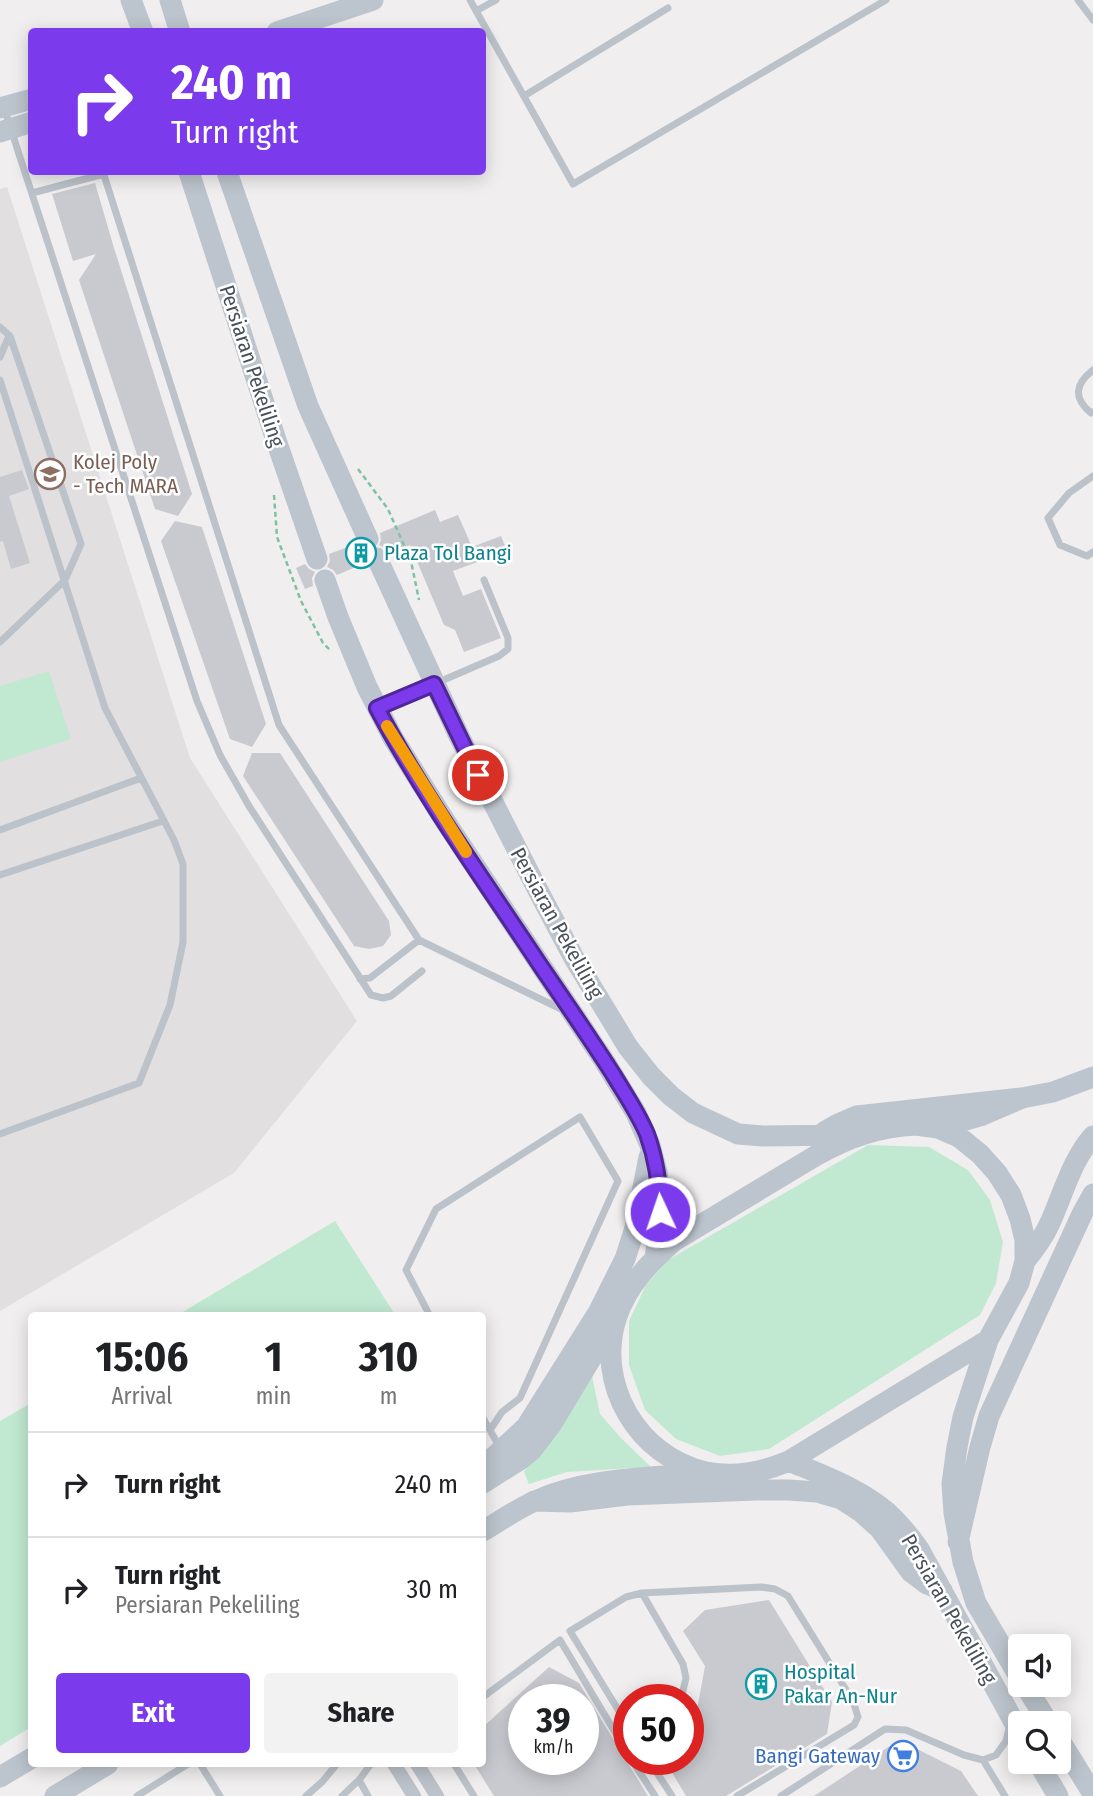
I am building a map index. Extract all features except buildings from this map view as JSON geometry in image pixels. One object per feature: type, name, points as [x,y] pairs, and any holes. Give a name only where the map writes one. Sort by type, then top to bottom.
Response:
[{"type":"main road","points":[[131,0],[141,27]]},
{"type":"main road","points":[[289,28],[373,0]]},
{"type":"main road","points":[[2,108],[28,100]]},
{"type":"main road","points":[[5,130],[28,123]]},
{"type":"main road","name":"Persiaran Pekeliling","points":[[190,175],[317,559]]},
{"type":"main road","name":"Persiaran Pekeliling","points":[[228,175],[308,406],[434,684],[574,958],[628,1047],[671,1096],[693,1113],[738,1134],[860,1135]]},
{"type":"main road","name":"Persiaran Pekeliling","points":[[325,580],[352,651],[393,738],[626,1094],[646,1134],[660,1192],[655,1258]]},
{"type":"main road","points":[[820,1135],[857,1116],[1022,1098],[1053,1092],[1093,1077]]},
{"type":"main road","points":[[938,1128],[980,1116],[1022,1098]]},
{"type":"main road","points":[[486,1481],[521,1459],[551,1425],[617,1316],[630,1289],[655,1258],[674,1241],[838,1143],[893,1126],[938,1128],[959,1137],[980,1154],[1011,1195],[1025,1240],[1025,1261]]},
{"type":"main road","points":[[1025,1261],[1044,1234],[1073,1168],[1093,1136]]},
{"type":"main road","points":[[486,1464],[526,1427],[599,1311],[625,1259],[635,1228],[648,1169],[650,1145]]},
{"type":"main road","points":[[958,1542],[989,1416],[1093,1194]]},
{"type":"main road","name":"Persiaran Pekeliling","points":[[1008,1658],[976,1603],[965,1572],[958,1542],[952,1484],[957,1447],[988,1340],[1019,1283],[1025,1261]]},
{"type":"main road","points":[[617,1316],[611,1339],[612,1372],[622,1405],[648,1441],[663,1453],[683,1465],[723,1474],[753,1473],[789,1461],[988,1340]]},
{"type":"main road","name":"Persiaran Pekeliling","points":[[789,1461],[863,1495],[885,1510],[904,1529],[919,1549],[1008,1711]]},
{"type":"main road","points":[[486,1529],[534,1501],[568,1489],[706,1472]]},
{"type":"main road","points":[[534,1501],[570,1502],[628,1495],[756,1490],[817,1492],[841,1499],[861,1512],[880,1530],[911,1572],[927,1584],[942,1590]]},
{"type":"main road","points":[[1071,1758],[1093,1794]]},
{"type":"main road","points":[[0,1777],[28,1760]]},
{"type":"main road","points":[[55,1796],[102,1767]]},
{"type":"main road","points":[[1045,1774],[1058,1796]]},
{"type":"street","points":[[396,1767],[414,1796]]},
{"type":"street","points":[[419,1767],[437,1796]]},
{"type":"lane","points":[[470,0],[486,28]]},
{"type":"lane","points":[[476,11],[496,0]]},
{"type":"lane","points":[[865,0],[870,9]]},
{"type":"lane","points":[[486,29],[573,184],[886,0]]},
{"type":"lane","points":[[1077,0],[1093,20]]},
{"type":"lane","points":[[524,96],[668,8]]},
{"type":"lane","points":[[2,108],[5,130],[32,193],[197,701],[220,755],[249,806],[370,995],[383,998],[391,996],[422,971]]},
{"type":"lane","points":[[32,193],[96,175]]},
{"type":"lane","points":[[104,175],[279,725],[419,940],[573,1015]]},
{"type":"lane","points":[[0,327],[10,336],[80,544],[65,580],[0,642]]},
{"type":"lane","points":[[0,357],[10,336]]},
{"type":"lane","points":[[1093,370],[1079,385],[1078,395],[1083,406],[1093,412]]},
{"type":"lane","points":[[0,380],[104,708],[174,840],[183,864],[184,942],[170,1004],[139,1083],[0,1134]]},
{"type":"lane","points":[[1093,476],[1069,493],[1048,518],[1060,545],[1087,556],[1093,552]]},
{"type":"lane","points":[[377,708],[499,656],[508,649],[508,639],[484,580]]},
{"type":"lane","points":[[0,830],[141,778]]},
{"type":"lane","points":[[0,875],[163,821]]},
{"type":"lane","points":[[360,979],[370,978],[419,940]]},
{"type":"lane","points":[[428,1312],[406,1270],[436,1209],[580,1117],[618,1181],[520,1398],[502,1412],[490,1430]]},
{"type":"lane","points":[[486,1416],[502,1412]]},
{"type":"lane","points":[[486,1423],[501,1450]]},
{"type":"lane","points":[[486,1695],[570,1631],[626,1597],[642,1593],[761,1587],[775,1589],[788,1596],[853,1701],[858,1717],[854,1725],[737,1796]]},
{"type":"lane","points":[[642,1593],[683,1664],[684,1684]]},
{"type":"lane","points":[[570,1631],[613,1701]]},
{"type":"lane","points":[[560,1640],[613,1729]]},
{"type":"lane","points":[[781,1796],[885,1729],[906,1730],[964,1755],[983,1760],[996,1755],[1008,1738]]},
{"type":"lane","points":[[983,1760],[1005,1796]]},
{"type":"lane","points":[[137,1796],[183,1767]]},
{"type":"lane","points":[[202,1767],[220,1796]]},
{"type":"lane","points":[[306,1796],[334,1767]]},
{"type":"lane","points":[[342,1796],[370,1767]]},
{"type":"lane","points":[[456,1767],[474,1796]]},
{"type":"lane","points":[[642,1775],[656,1796]]},
{"type":"lane","points":[[658,1775],[671,1796]]},
{"type":"lane","points":[[359,1780],[368,1796]]},
{"type":"path","points":[[273,488],[277,537],[301,601],[323,643],[331,652]]},
{"type":"shaded area","name":"Kolej Poly - Tech MARA","points":[[7,187],[190,758],[357,1021],[234,1173],[0,1311],[0,189]]},
{"type":"green space","points":[[49,671],[71,739],[0,762],[0,686]]},
{"type":"green space","points":[[868,1145],[929,1147],[968,1170],[990,1200],[1003,1242],[996,1283],[980,1315],[769,1449],[720,1456],[676,1439],[645,1410],[629,1365],[629,1321],[646,1285],[668,1260]]},
{"type":"green space","points":[[335,1221],[393,1312],[183,1312]]},
{"type":"green space","points":[[589,1362],[600,1414],[651,1467],[567,1472],[529,1484],[524,1472],[544,1446]]},
{"type":"green space","points":[[28,1405],[28,1729],[0,1746],[0,1421]]},
{"type":"slow traffic","points":[[387,726],[466,852]]},
{"type":"place","name":"Kolej Poly - Tech MARA","points":[[50,474]]},
{"type":"place","name":"Plaza Tol Bangi","points":[[361,553]]},
{"type":"place","name":"Hospital Pakar An-Nur","points":[[761,1684]]},
{"type":"place","name":"Bangi Gateway","points":[[903,1756]]},
{"type":"route","points":[[478,775],[434,684],[377,708],[445,821],[626,1094],[646,1134],[657,1172],[660,1212]]}]
